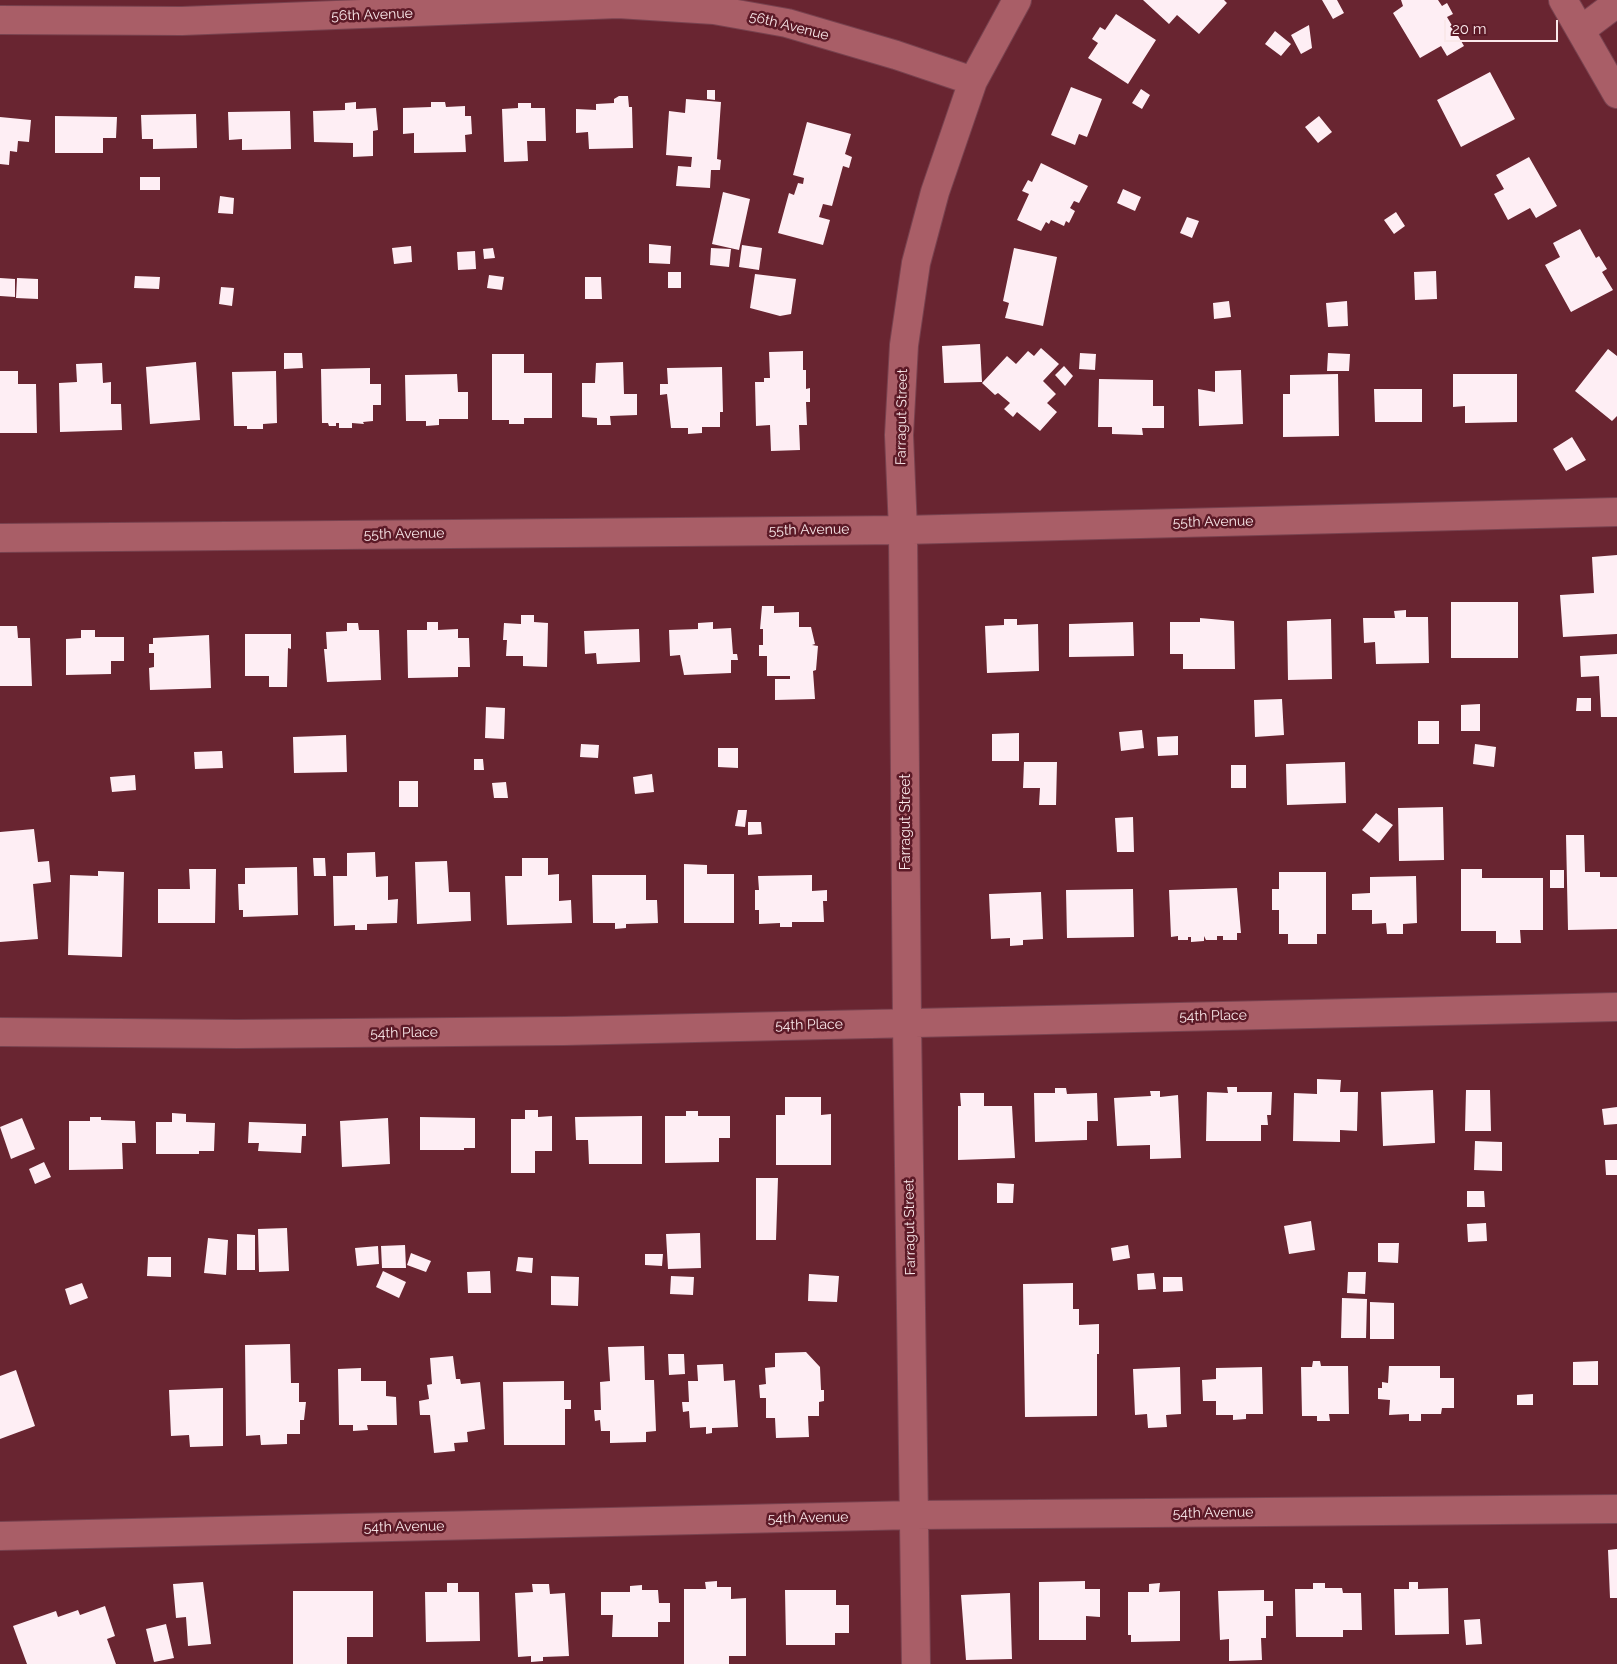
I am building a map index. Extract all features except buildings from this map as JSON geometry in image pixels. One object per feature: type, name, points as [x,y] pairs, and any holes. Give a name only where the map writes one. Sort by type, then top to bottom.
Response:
[{"type":"street","name":"Farragut Street","points":[[916,1664],[907,1023],[903,530],[899,435],[904,345],[916,263],[935,192],[973,81],[1017,0]]},
{"type":"street","points":[[1563,0],[1617,94]]},
{"type":"street","name":"56th Avenue","points":[[0,20],[182,21],[618,4],[714,10],[787,23],[896,55],[973,81]]},
{"type":"street","points":[[1581,30],[1617,4]]},
{"type":"street","name":"55th Avenue","points":[[0,538],[903,530],[1617,512]]},
{"type":"street","name":"54th Place","points":[[0,1032],[237,1034],[564,1031],[1617,1007]]},
{"type":"street","name":"54th Avenue","points":[[0,1536],[915,1515],[1617,1509]]}]
